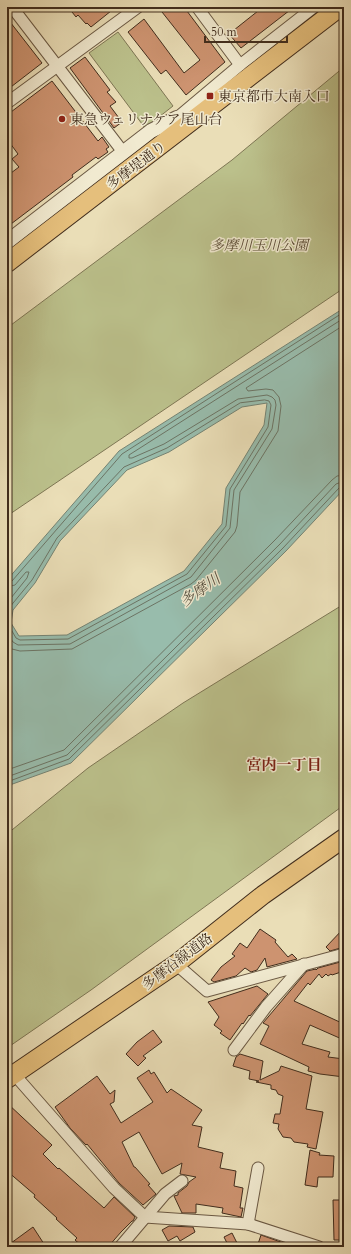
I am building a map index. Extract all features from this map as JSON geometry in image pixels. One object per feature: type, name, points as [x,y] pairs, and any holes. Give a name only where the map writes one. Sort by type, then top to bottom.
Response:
[{"type":"main road","name":"多摩堤通り","points":[[7,263],[181,122],[340,7]]},
{"type":"main road","name":"多摩沿線道路","points":[[11,1077],[176,964],[263,895],[344,838]]},
{"type":"street","points":[[12,7],[123,152]]},
{"type":"street","points":[[7,103],[138,7]]},
{"type":"street","points":[[197,7],[240,65]]},
{"type":"street","points":[[7,242],[150,131],[181,122],[240,65],[314,7]]},
{"type":"street","points":[[176,964],[207,991],[344,954]]},
{"type":"street","points":[[234,1050],[266,1007],[304,964]]},
{"type":"street","points":[[11,1077],[114,1188],[145,1217],[248,1224],[319,1247]]},
{"type":"street","points":[[248,1224],[258,1168]]},
{"type":"street","points":[[120,1247],[164,1194],[182,1181]]},
{"type":"green space","points":[[118,32],[173,106],[145,128],[89,53]]},
{"type":"green space","name":"多摩川玉川公園","points":[[344,67],[344,288],[7,516],[7,328],[232,160]]},
{"type":"green space","points":[[344,604],[344,805],[91,990],[7,1048],[7,834],[88,768],[183,703]]},
{"type":"water","name":"多摩川","points":[[344,308],[344,489],[286,551],[71,763],[7,786],[7,580],[119,451]],"holes":[[[267,403],[264,425],[226,488],[222,524],[184,571],[67,635],[19,636],[11,623],[13,610],[35,583],[60,541],[127,470],[169,452],[242,407]]]},
{"type":"building","points":[[68,7],[116,7],[91,27],[78,15],[76,17]]},
{"type":"building","points":[[168,7],[184,7],[225,62],[186,95],[166,70],[161,74],[128,32],[144,19],[184,73],[200,60],[162,12]]},
{"type":"building","points":[[263,7],[294,7],[241,48],[229,34]]},
{"type":"building","points":[[7,18],[42,63],[7,90]]},
{"type":"building","points":[[85,57],[110,90],[107,92],[116,102],[110,106],[122,122],[114,128],[70,68]]},
{"type":"building","points":[[52,81],[98,141],[102,137],[109,147],[106,149],[108,152],[98,159],[96,157],[72,175],[73,177],[7,227],[7,176],[19,167],[12,159],[18,154],[7,139],[7,115]]},
{"type":"building","points":[[344,928],[344,947],[330,951],[326,947]]},
{"type":"building","points":[[260,929],[276,940],[275,942],[288,957],[292,954],[297,959],[267,967],[265,958],[257,970],[251,972],[245,968],[236,976],[214,982],[211,980],[221,967],[235,956],[232,954],[240,943],[247,948]]},
{"type":"building","points":[[344,961],[344,971],[328,976],[326,974],[322,978],[319,974],[310,985],[308,983],[294,1001],[344,1024],[344,1040],[310,1025],[302,1044],[330,1052],[328,1057],[344,1059],[344,1077],[308,1071],[309,1067],[260,1044],[269,1026],[263,1023],[307,971],[316,970],[318,968]]},
{"type":"building","points":[[257,986],[268,994],[243,1024],[242,1023],[230,1040],[220,1033],[222,1031],[214,1025],[219,1017],[208,1002]]},
{"type":"building","points":[[153,1030],[162,1042],[143,1056],[146,1058],[138,1066],[126,1054],[137,1042]]},
{"type":"building","points":[[240,1054],[263,1061],[260,1080],[279,1071],[281,1066],[312,1076],[306,1109],[323,1112],[316,1149],[307,1147],[308,1144],[294,1142],[291,1138],[283,1137],[278,1129],[279,1124],[273,1123],[275,1114],[280,1114],[283,1096],[278,1094],[276,1090],[271,1089],[271,1085],[249,1079],[250,1071],[233,1066],[236,1057]]},
{"type":"building","points":[[149,1070],[151,1074],[154,1072],[167,1093],[171,1089],[202,1110],[192,1125],[202,1127],[198,1147],[223,1153],[220,1168],[236,1171],[234,1186],[243,1188],[240,1208],[243,1208],[241,1217],[222,1213],[223,1208],[196,1204],[196,1213],[182,1213],[174,1196],[178,1195],[178,1193],[187,1186],[189,1182],[196,1177],[180,1174],[182,1163],[162,1174],[139,1132],[122,1142],[134,1167],[150,1184],[148,1185],[156,1194],[143,1205],[119,1183],[87,1144],[86,1145],[70,1128],[55,1107],[97,1076],[110,1094],[115,1090],[114,1102],[110,1104],[121,1123],[153,1102],[137,1078]]},
{"type":"building","points":[[7,1103],[52,1145],[43,1154],[58,1169],[59,1168],[104,1208],[114,1197],[135,1217],[108,1247],[83,1247],[75,1240],[77,1238],[34,1197],[35,1195],[7,1171]]},
{"type":"building","points":[[310,1150],[320,1153],[319,1155],[334,1156],[333,1177],[318,1177],[317,1187],[305,1185]]},
{"type":"building","points":[[333,1200],[344,1200],[344,1240],[334,1240]]},
{"type":"building","points":[[169,1226],[193,1227],[195,1232],[180,1241],[177,1236],[168,1241],[162,1230]]},
{"type":"building","points":[[33,1227],[46,1247],[7,1247],[7,1246]]},
{"type":"building","points":[[232,1233],[239,1247],[229,1247],[224,1237]]},
{"type":"building","points":[[261,1235],[292,1246],[292,1247],[257,1247]]},
{"type":"place","name":"東京都市大南入口","points":[[210,96]]},
{"type":"place","name":"東急ウェリナケア尾山台","points":[[62,119]]},
{"type":"district","name":"宮内一丁目","points":[[284,765]]}]
